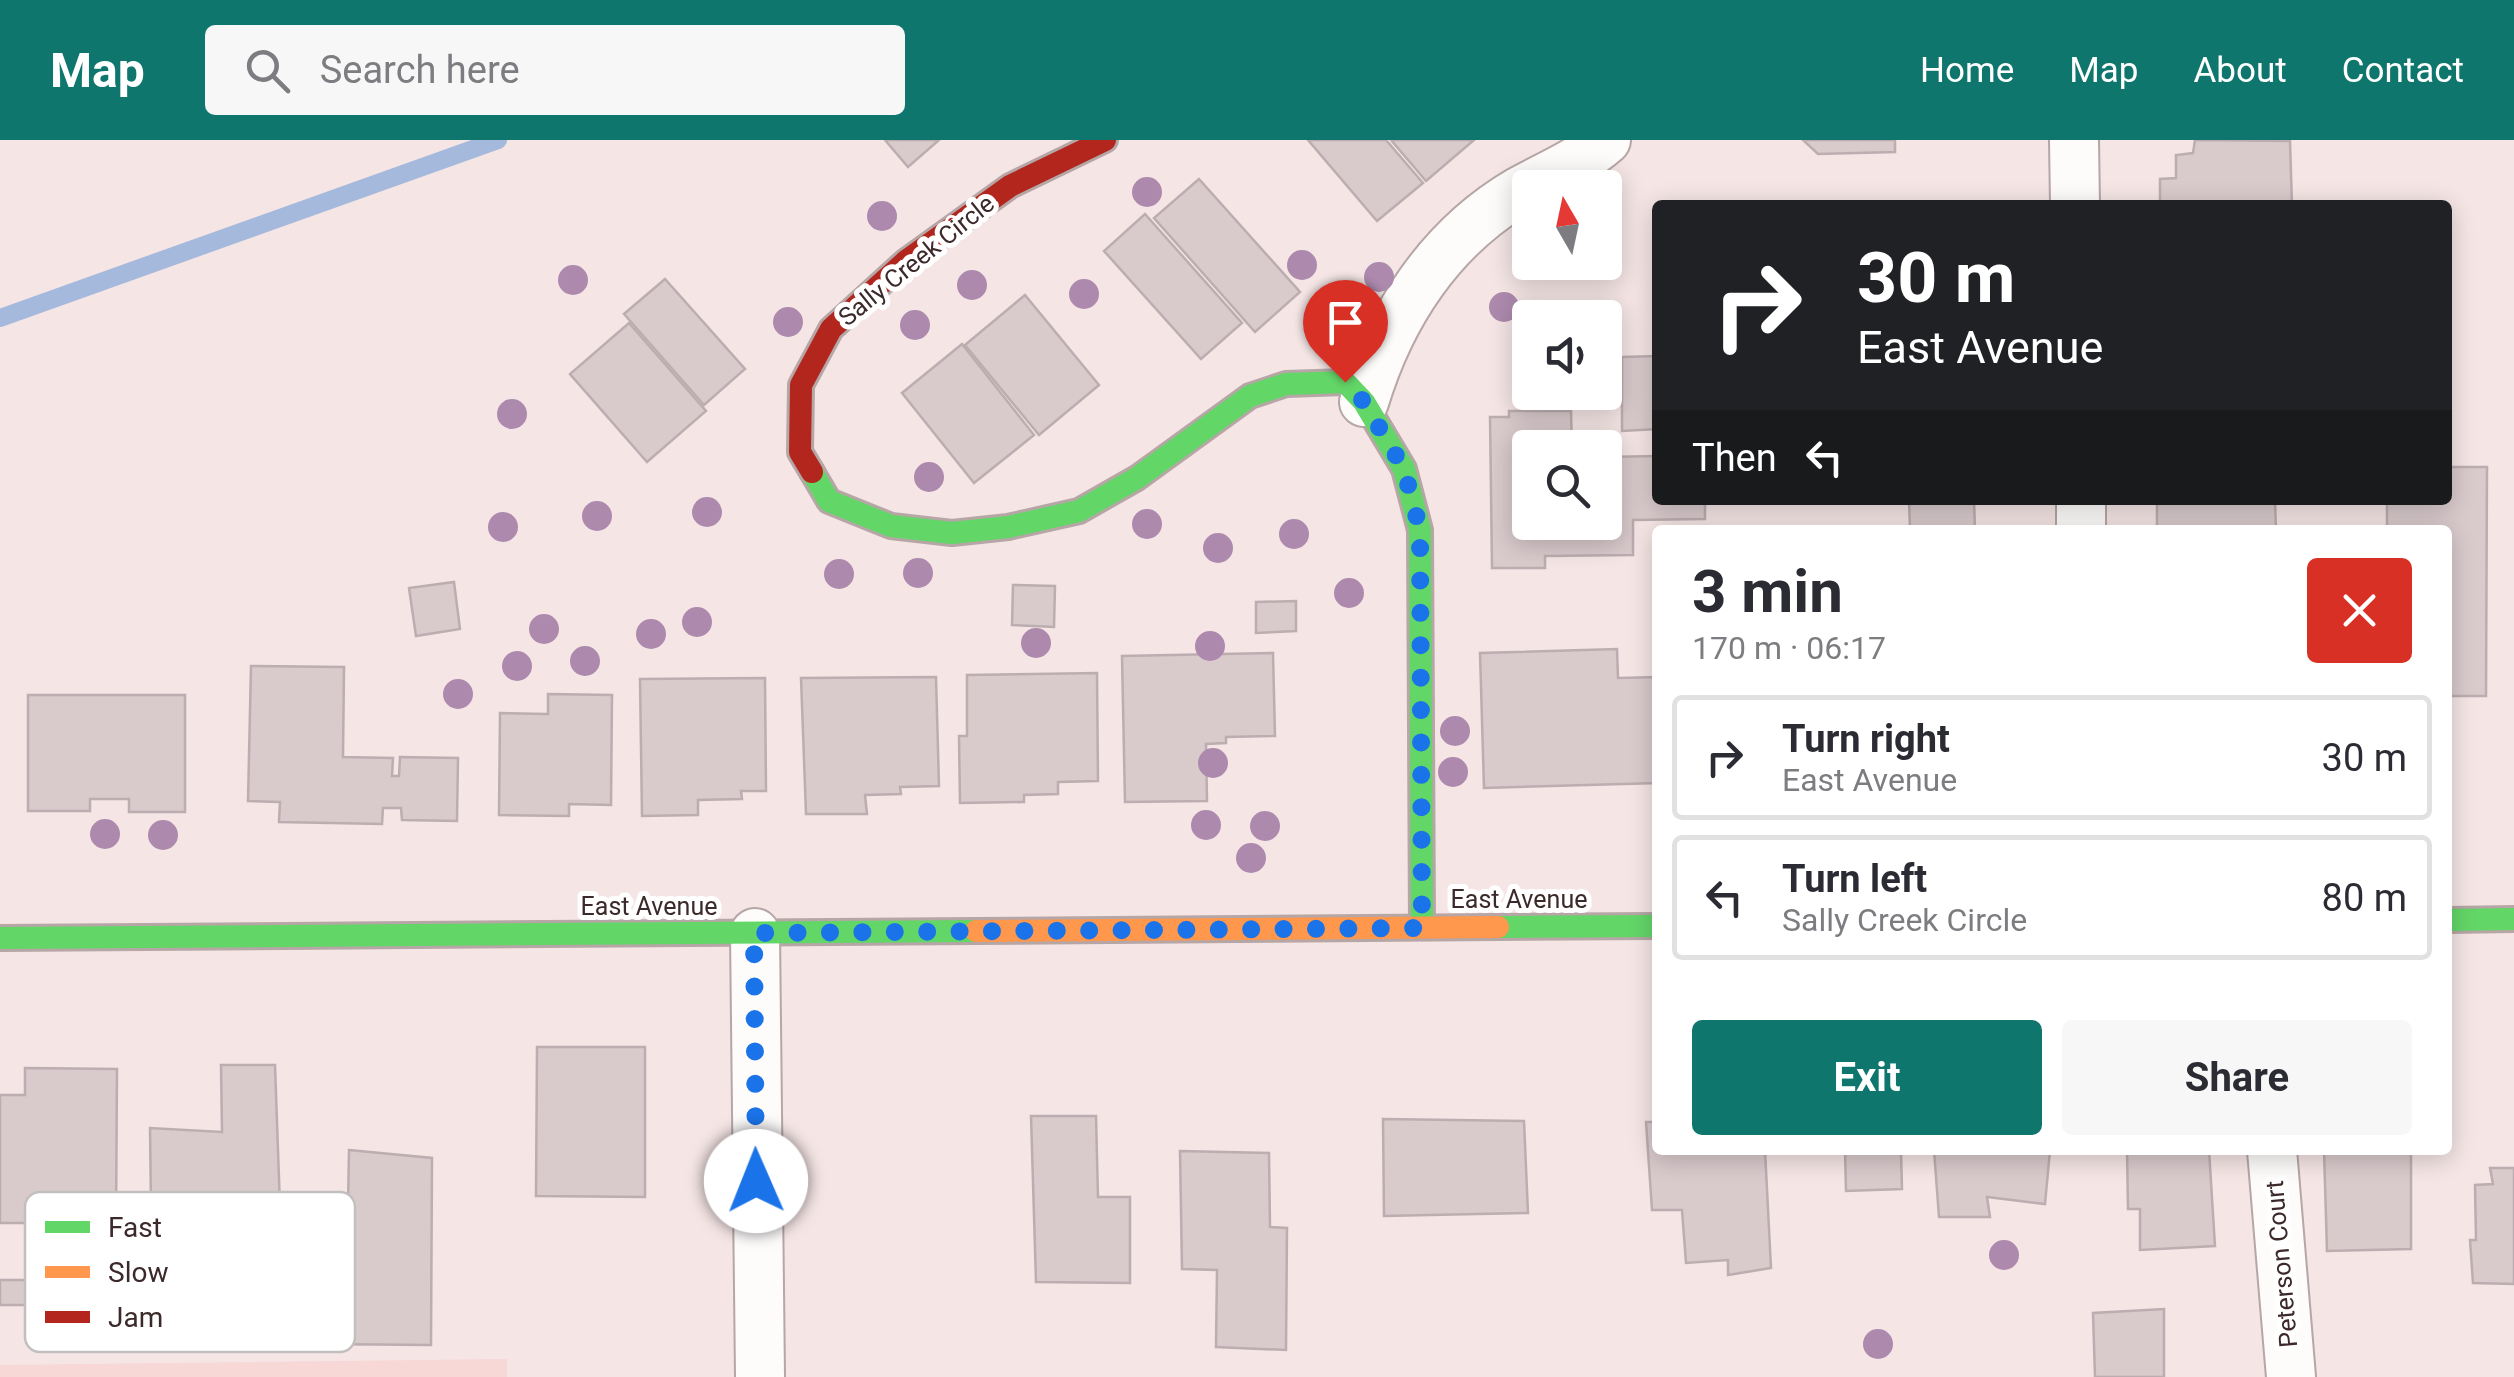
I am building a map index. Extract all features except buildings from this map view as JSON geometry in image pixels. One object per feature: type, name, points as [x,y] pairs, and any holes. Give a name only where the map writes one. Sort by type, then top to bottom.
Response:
[{"type":"street","name":"Sally Creek Circle","points":[[1104,140],[1010,186],[906,261],[831,328],[801,385],[800,452],[829,501],[891,526],[952,533],[1008,527],[1079,511],[1137,478],[1250,396],[1286,384],[1345,382],[1364,402]]},
{"type":"street","points":[[1422,928],[1420,530],[1404,469],[1364,402],[1377,359],[1422,278],[1469,226],[1606,140]]},
{"type":"street","points":[[2074,140],[2075,200]]},
{"type":"street","points":[[2452,920],[2514,919]]},
{"type":"street","name":"East Avenue","points":[[0,938],[1652,926]]},
{"type":"street","points":[[754,933],[760,1377]]},
{"type":"street","name":"Peterson Court","points":[[2272,1155],[2291,1377]]},
{"type":"shaded area","points":[[507,1359],[507,1377],[0,1377],[0,1365]]},
{"type":"waterway","points":[[0,318],[498,140]]},
{"type":"traffic: fast","points":[[812,472],[829,501],[891,526],[952,533],[1008,527],[1079,511],[1137,478],[1250,396],[1286,384],[1345,382],[1364,402],[1404,469],[1420,530],[1422,927]]},
{"type":"traffic: fast","points":[[2452,920],[2514,919]]},
{"type":"traffic: fast","points":[[1498,927],[1652,926]]},
{"type":"traffic: fast","points":[[0,938],[976,931]]},
{"type":"traffic: slow","points":[[976,931],[1498,927]]},
{"type":"traffic: jam","points":[[812,472],[800,452],[801,385],[831,329],[906,261],[1010,186],[1105,140]]},
{"type":"route","points":[[756,1181],[754,933],[1422,928],[1420,530],[1404,469],[1364,402],[1345,382]]}]
